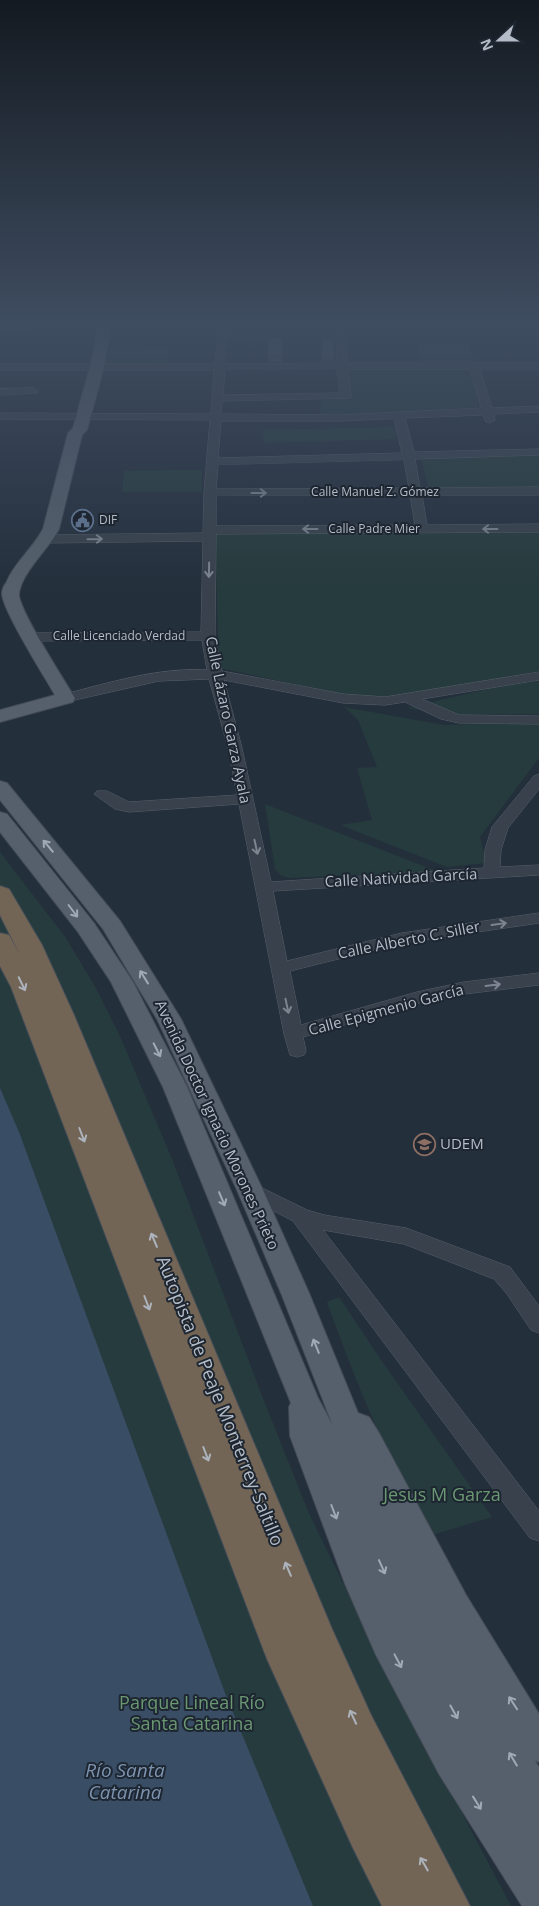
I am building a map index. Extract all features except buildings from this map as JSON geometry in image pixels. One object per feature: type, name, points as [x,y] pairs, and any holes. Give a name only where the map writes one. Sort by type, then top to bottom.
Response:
[{"type":"highway","name":"Autopista de Peaje Monterrey-Saltillo","points":[[0,894],[27,938],[52,994],[179,1298],[263,1510],[337,1684],[408,1837],[448,1906]]},
{"type":"highway","name":"Autopista de Peaje Monterrey-Saltillo","points":[[0,941],[24,987],[288,1659],[368,1833],[406,1906]]},
{"type":"main road","points":[[0,716],[66,698],[30,637],[10,598],[11,587],[46,539],[54,517],[80,413]]},
{"type":"main road","name":"Avenida Doctor Ignacio Morones Prieto","points":[[0,787],[106,919],[143,975],[169,1020],[250,1190],[296,1293],[318,1391],[305,1436],[361,1584],[388,1644],[452,1762],[539,1899]]},
{"type":"main road","name":"Avenida Doctor Ignacio Morones Prieto","points":[[0,818],[80,920],[122,982],[175,1087],[318,1391],[339,1441],[410,1631],[476,1752],[539,1847]]},
{"type":"main road","name":"Avenida Doctor Ignacio Morones Prieto","points":[[318,1391],[381,1462],[424,1551],[501,1685],[539,1744]]},
{"type":"main road","name":"Avenida Doctor Ignacio Morones Prieto","points":[[339,1441],[383,1515],[433,1620],[491,1722],[539,1800]]},
{"type":"street","name":"Calle Lázaro Garza Ayala","points":[[217,413],[210,493],[208,636],[215,674],[236,748],[295,1043]]},
{"type":"street","points":[[0,425],[400,420],[505,413]]},
{"type":"street","points":[[488,415],[539,419]]},
{"type":"street","points":[[0,416],[77,423]]},
{"type":"street","points":[[400,420],[410,457],[422,528]]},
{"type":"street","points":[[213,462],[539,452]]},
{"type":"street","name":"Calle Manuel Z. Gómez","points":[[210,493],[539,491]]},
{"type":"street","name":"Calle Padre Mier","points":[[46,539],[422,528],[539,528]]},
{"type":"street","name":"Calle Licenciado Verdad","points":[[30,637],[208,636]]},
{"type":"street","points":[[66,698],[153,678],[215,674],[367,702],[408,698],[539,676]]},
{"type":"street","points":[[408,698],[446,716],[459,719],[539,720]]},
{"type":"street","points":[[492,873],[493,850],[500,826],[539,779]]},
{"type":"street","points":[[102,794],[121,806],[129,807],[246,799]]},
{"type":"street","name":"Calle Natividad García","points":[[264,886],[462,876],[539,870]]},
{"type":"street","name":"Calle Alberto C. Siller","points":[[280,968],[402,938],[539,918]]},
{"type":"street","name":"Calle Epigmenio García","points":[[295,1043],[417,998],[464,988],[539,979]]},
{"type":"street","points":[[250,1190],[300,1216],[324,1223],[406,1236],[502,1273],[515,1288],[539,1324]]},
{"type":"street","points":[[300,1216],[539,1530]]},
{"type":"green space","points":[[320,413],[375,413],[357,414]]},
{"type":"green space","points":[[394,427],[397,439],[264,443],[263,430]]},
{"type":"green space","points":[[539,455],[539,487],[428,487],[421,458]]},
{"type":"green space","points":[[202,470],[202,492],[122,492],[124,471]]},
{"type":"green space","points":[[539,531],[539,671],[379,702],[219,668],[215,534]]},
{"type":"green space","points":[[539,681],[539,714],[458,715],[406,708],[492,688]]},
{"type":"green space","points":[[344,707],[444,725],[539,722],[539,758],[480,837],[486,863],[447,867],[340,825],[372,820],[357,768],[377,767],[358,720]]},
{"type":"green space","points":[[265,804],[436,871],[288,878],[280,875],[275,869]]},
{"type":"green space","name":"Parque Lineal Río Santa Catarina","points":[[0,852],[66,938],[96,988],[120,1036],[172,1159],[308,1511],[368,1635],[511,1906],[0,1906]]},
{"type":"green space","name":"Jesus M Garza","points":[[339,1297],[492,1517],[432,1535],[387,1451],[349,1362],[327,1302]]},
{"type":"water","name":"Río Santa Catarina","points":[[0,1088],[19,1132],[225,1693],[313,1906],[0,1906]]},
{"type":"place","name":"DIF","points":[[83,520]]},
{"type":"place","name":"UDEM","points":[[424,1144]]}]
